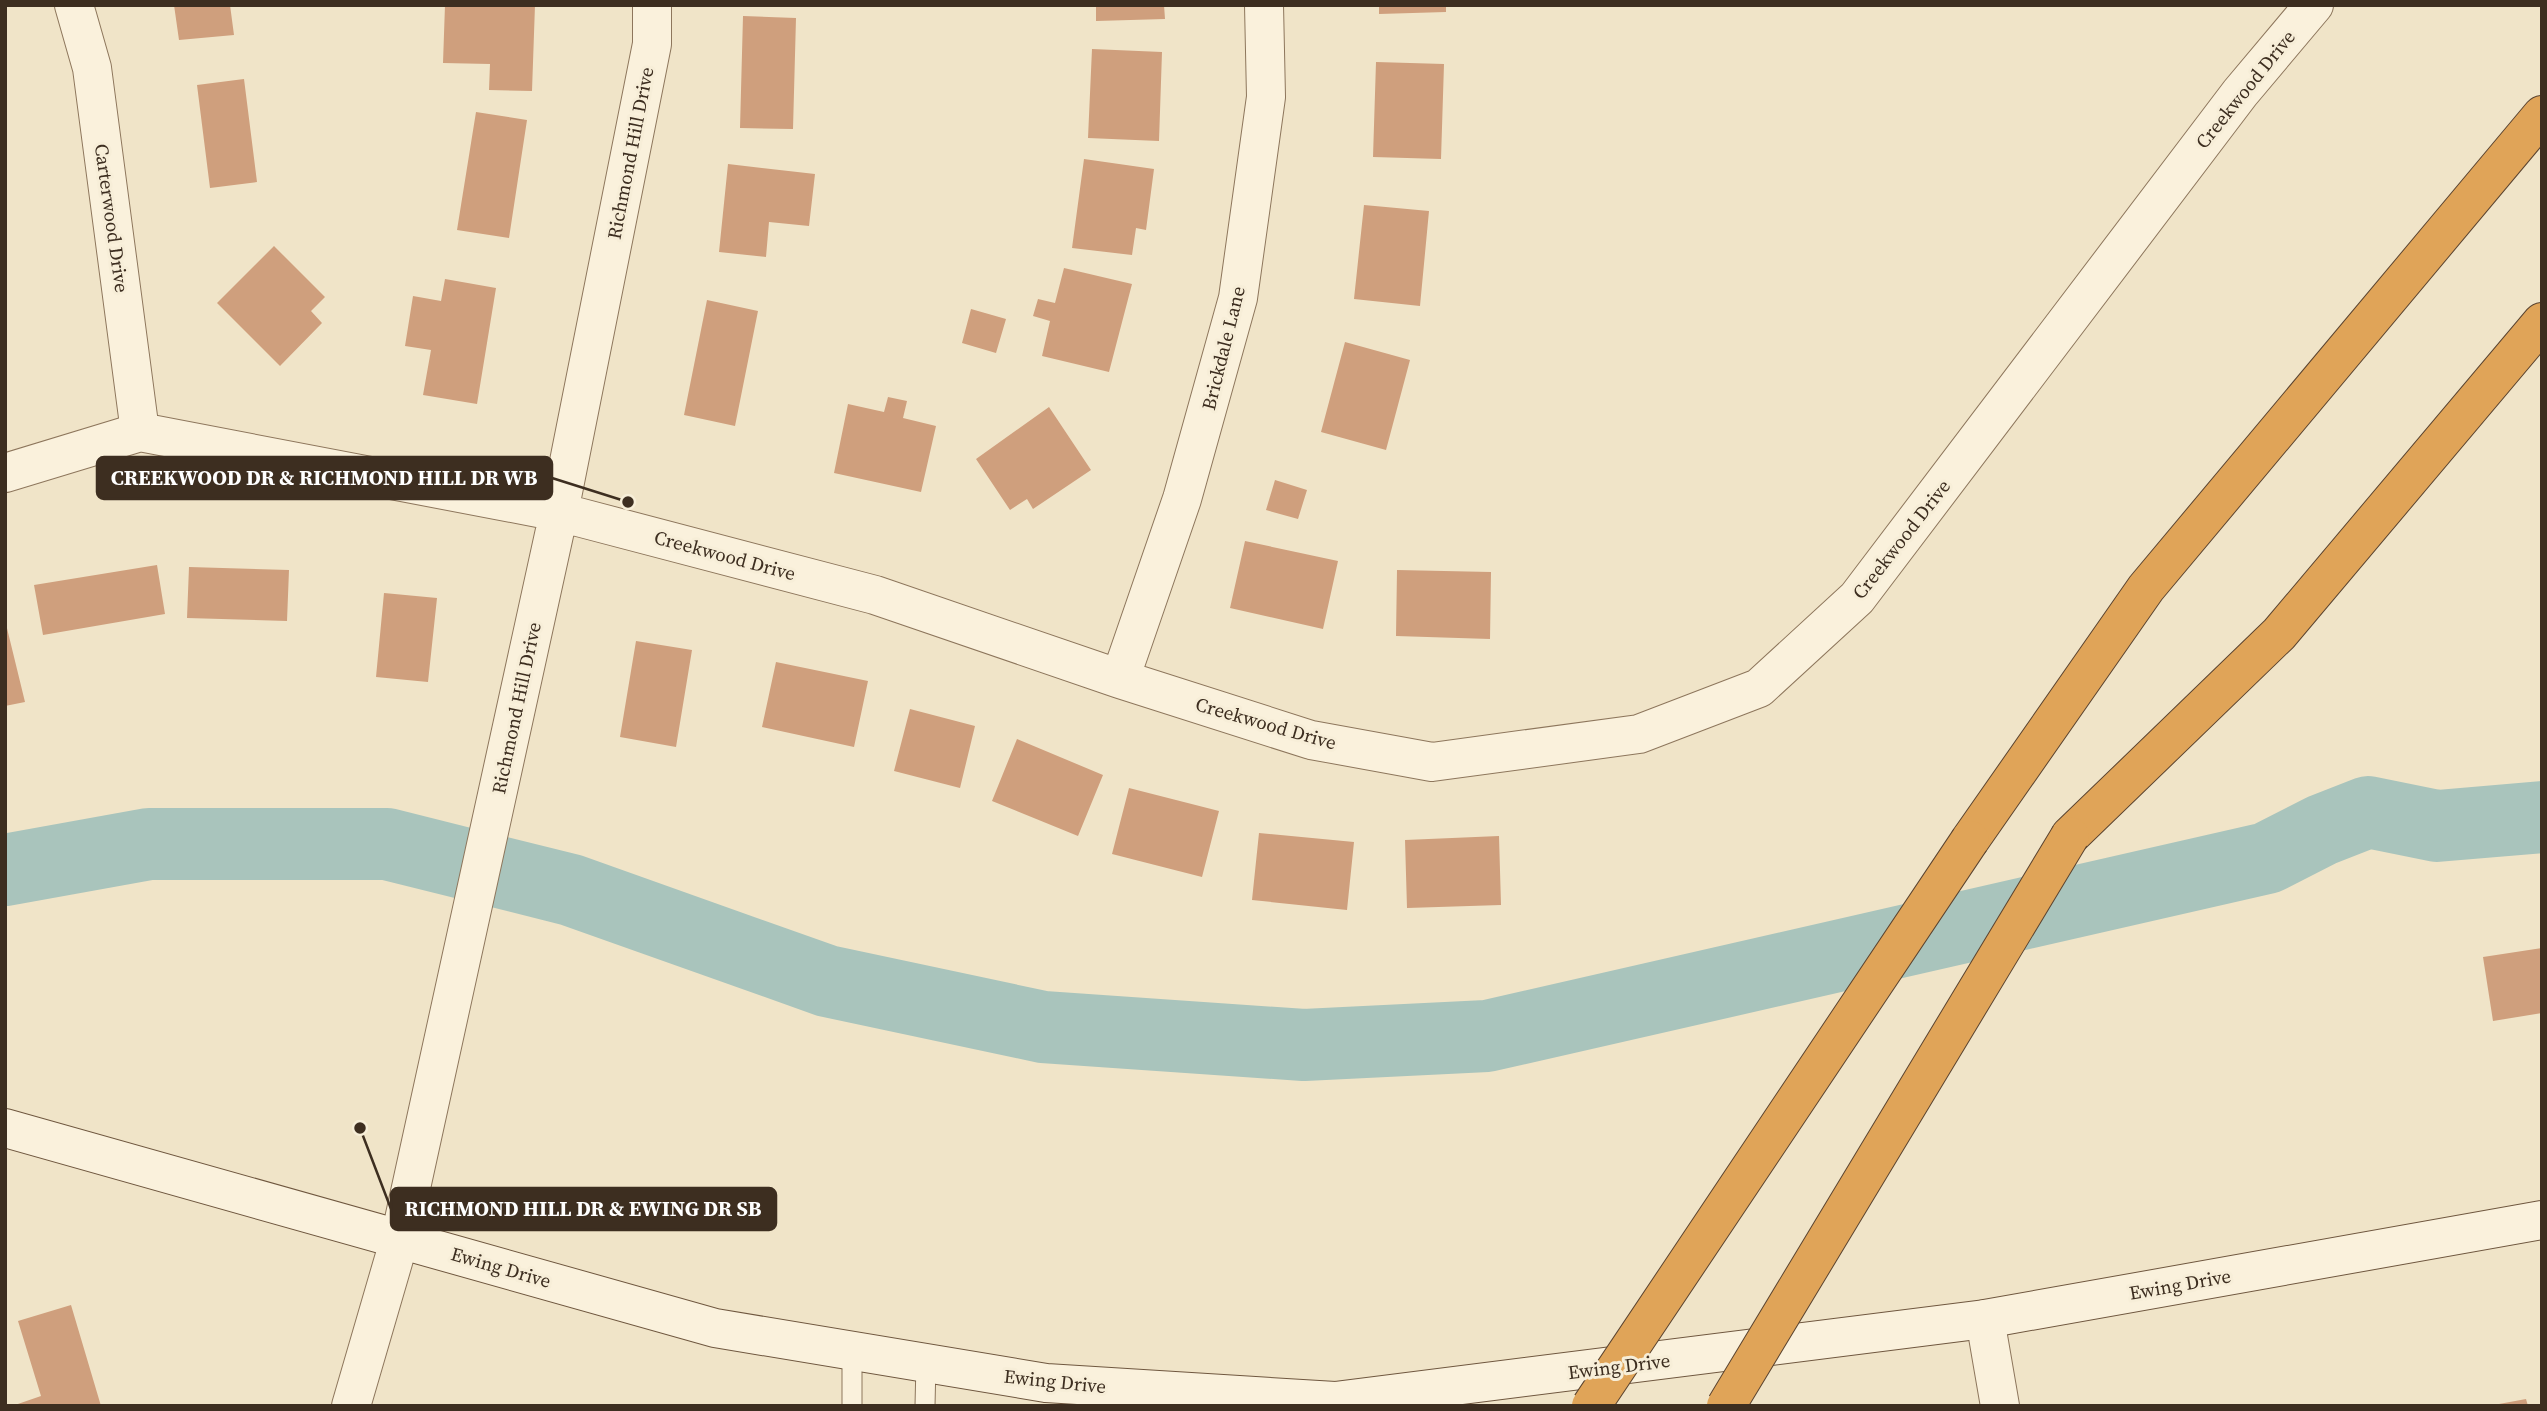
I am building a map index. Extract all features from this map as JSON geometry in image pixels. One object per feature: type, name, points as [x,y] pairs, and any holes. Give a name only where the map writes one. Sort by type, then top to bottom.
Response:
[{"type":"highway","points":[[1591,1406],[1970,840],[2146,589],[2542,115]]},
{"type":"highway","points":[[1727,1406],[2070,836],[2279,634],[2542,321]]},
{"type":"street","name":"Carterwood Drive","points":[[74,5],[92,68],[140,432]]},
{"type":"street","name":"Richmond Hill Drive","points":[[351,1406],[400,1238],[559,512],[652,44],[652,5]]},
{"type":"street","name":"Brickdale Lane","points":[[1120,679],[1182,499],[1238,298],[1266,97],[1264,5]]},
{"type":"street","name":"Creekwood Drive","points":[[5,472],[140,432],[559,512],[875,595],[1120,679],[1311,740],[1432,762],[1639,733],[1759,688],[1857,598],[2240,93],[2314,5]]},
{"type":"street","name":"Ewing Drive","points":[[5,1128],[715,1328],[1046,1383],[1335,1401],[1985,1319],[2542,1220]]},
{"type":"street","points":[[1985,1319],[2000,1406]]},
{"type":"lane","points":[[852,1351],[852,1406]]},
{"type":"lane","points":[[925,1406],[926,1363]]},
{"type":"building","points":[[174,5],[230,5],[234,35],[179,40]]},
{"type":"building","points":[[445,5],[535,5],[532,91],[489,90],[490,64],[443,63]]},
{"type":"building","points":[[1096,5],[1164,5],[1165,19],[1096,21]]},
{"type":"building","points":[[1379,5],[1446,5],[1446,12],[1379,14]]},
{"type":"building","points":[[743,16],[796,18],[793,129],[740,128]]},
{"type":"building","points":[[1092,49],[1162,52],[1159,141],[1088,138]]},
{"type":"building","points":[[1376,62],[1444,64],[1441,159],[1373,157]]},
{"type":"building","points":[[244,79],[257,182],[210,188],[197,85]]},
{"type":"building","points":[[476,112],[527,120],[509,238],[457,230]]},
{"type":"building","points":[[1084,159],[1154,169],[1146,230],[1136,228],[1132,255],[1072,248]]},
{"type":"building","points":[[728,164],[815,174],[809,226],[769,222],[766,257],[719,252]]},
{"type":"building","points":[[1364,205],[1429,211],[1420,306],[1354,299]]},
{"type":"building","points":[[274,246],[325,297],[311,311],[322,323],[280,366],[217,303]]},
{"type":"building","points":[[1064,268],[1132,284],[1109,372],[1042,356],[1050,321],[1033,316],[1038,299],[1055,303]]},
{"type":"building","points":[[445,279],[496,288],[477,404],[423,395],[431,350],[405,346],[413,296],[441,301]]},
{"type":"building","points":[[707,300],[758,311],[735,426],[684,415]]},
{"type":"building","points":[[971,309],[1006,319],[996,353],[962,343]]},
{"type":"building","points":[[1345,342],[1410,360],[1386,450],[1321,432]]},
{"type":"building","points":[[888,397],[907,401],[903,418],[936,426],[921,492],[834,473],[848,404],[884,412]]},
{"type":"building","points":[[1049,407],[1091,470],[1033,509],[1027,499],[1010,510],[976,459]]},
{"type":"building","points":[[1275,480],[1307,490],[1298,519],[1266,510]]},
{"type":"building","points":[[1245,541],[1338,561],[1323,629],[1230,608]]},
{"type":"building","points":[[157,565],[165,614],[43,635],[34,585]]},
{"type":"building","points":[[189,567],[289,570],[287,621],[187,618]]},
{"type":"building","points":[[1397,570],[1491,572],[1490,639],[1396,636]]},
{"type":"building","points":[[384,593],[437,598],[428,682],[376,677]]},
{"type":"building","points":[[5,620],[25,702],[5,706]]},
{"type":"building","points":[[636,641],[692,650],[676,747],[620,737]]},
{"type":"building","points":[[776,662],[868,681],[854,747],[762,727]]},
{"type":"building","points":[[910,709],[975,726],[960,788],[894,771]]},
{"type":"building","points":[[1017,739],[1103,775],[1078,836],[992,801]]},
{"type":"building","points":[[1129,788],[1219,811],[1202,877],[1112,854]]},
{"type":"building","points":[[1259,833],[1354,842],[1347,910],[1252,900]]},
{"type":"building","points":[[1499,836],[1501,905],[1407,908],[1405,840]]},
{"type":"building","points":[[2542,948],[2542,1013],[2493,1021],[2483,957]]},
{"type":"building","points":[[71,1305],[101,1406],[12,1406],[41,1396],[18,1321]]},
{"type":"building","points":[[2526,1399],[2528,1406],[2499,1406],[2499,1404]]},
{"type":"waterway","points":[[5,870],[149,844],[387,844],[571,890],[827,981],[1043,1027],[1304,1045],[1487,1036],[2267,858],[2322,830],[2368,812],[2437,826],[2542,817]]},
{"type":"place","name":"CREEKWOOD DR & RICHMOND HILL DR WB","points":[[628,502]]},
{"type":"place","name":"RICHMOND HILL DR & EWING DR SB","points":[[360,1128]]}]
